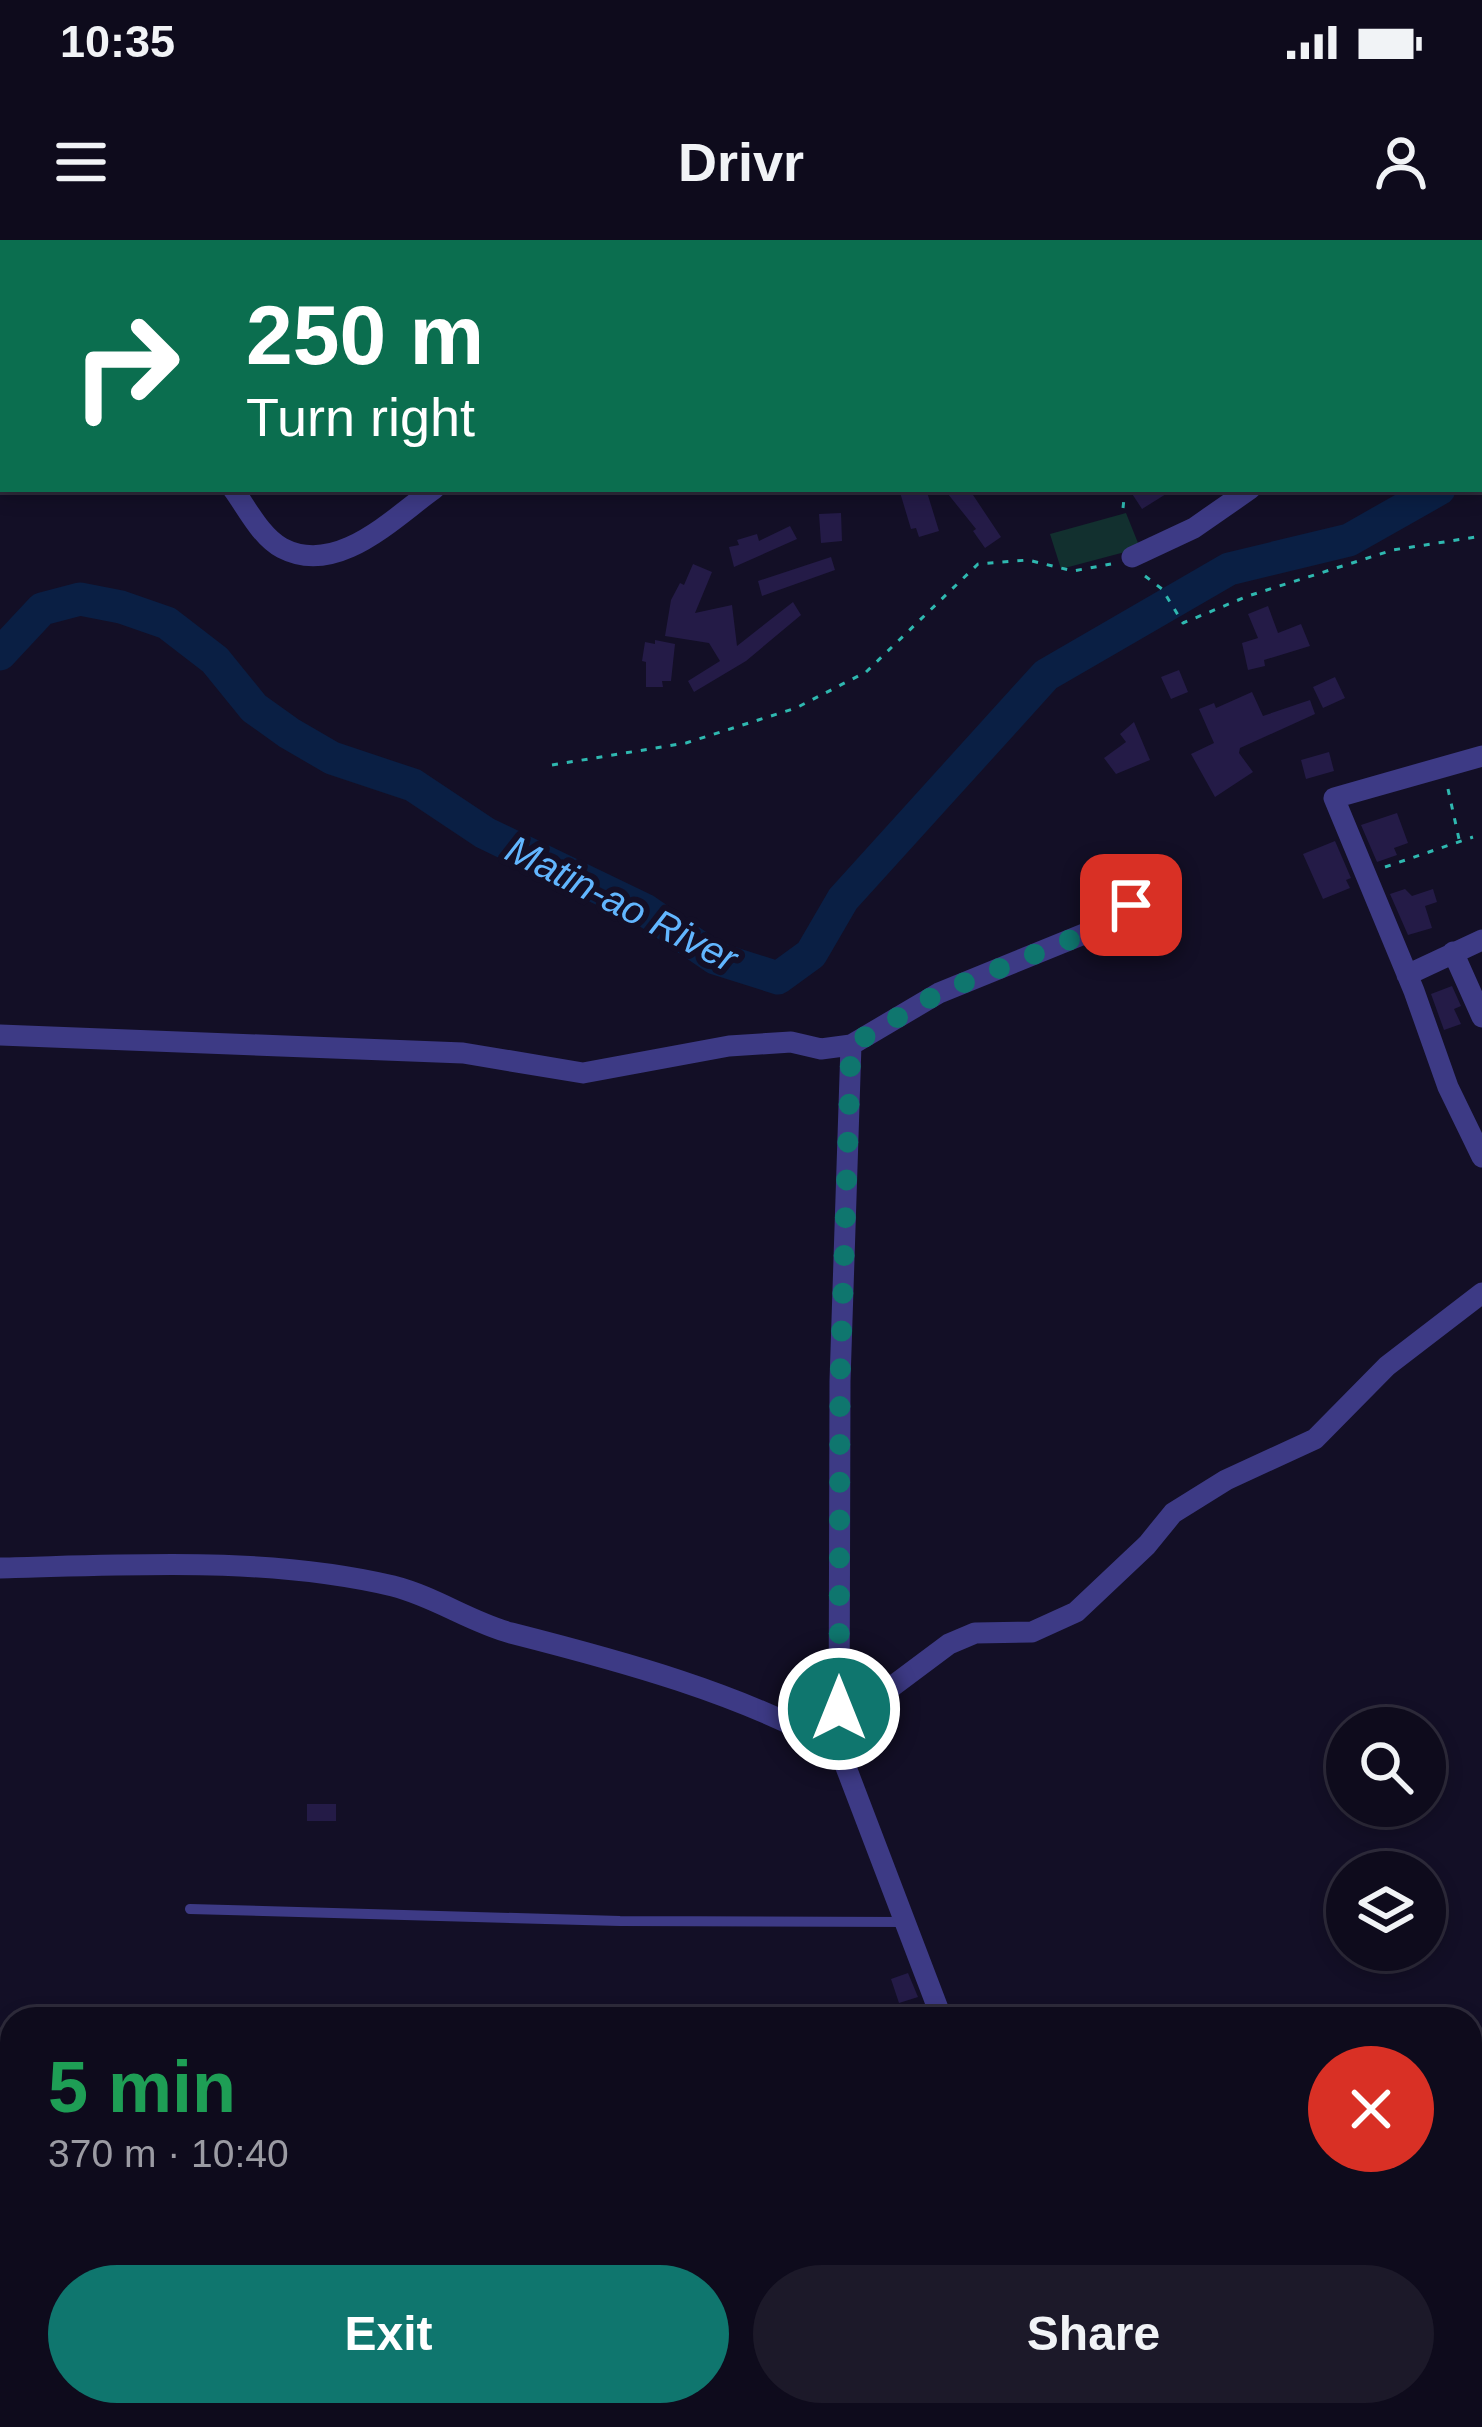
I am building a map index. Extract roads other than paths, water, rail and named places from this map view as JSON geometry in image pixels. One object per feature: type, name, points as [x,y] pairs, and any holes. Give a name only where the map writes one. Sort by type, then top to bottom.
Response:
[{"type":"street","points":[[244,493],[267,536],[282,548],[327,556],[353,547],[430,492]]},
{"type":"street","points":[[1132,557],[1194,528],[1246,492]]},
{"type":"street","points":[[1482,756],[1334,798],[1448,1087],[1482,1157]]},
{"type":"street","points":[[0,1035],[463,1053],[584,1072],[729,1046],[791,1042],[821,1049],[851,1045],[939,993],[1111,923],[1131,905]]},
{"type":"street","points":[[1407,975],[1482,940]]},
{"type":"street","points":[[1454,952],[1482,1017]]},
{"type":"street","points":[[851,1045],[840,1381],[839,1749],[937,2007]]},
{"type":"street","points":[[839,1749],[856,1717],[936,1652],[975,1633],[1020,1635],[1046,1629],[1076,1612],[1173,1513],[1226,1480],[1315,1439],[1387,1366],[1482,1293]]},
{"type":"street","points":[[0,1568],[239,1567],[391,1586],[463,1611],[476,1622],[730,1700],[839,1749]]},
{"type":"lane","points":[[190,1909],[620,1921],[905,1922]]},
{"type":"waterway","name":"Matin-ao River","points":[[0,654],[42,609],[80,599],[167,623],[215,660],[254,708],[332,758],[413,785],[485,833],[645,910],[715,958],[778,978],[811,954],[843,899],[1046,675],[1229,569],[1349,540],[1434,492]]}]
